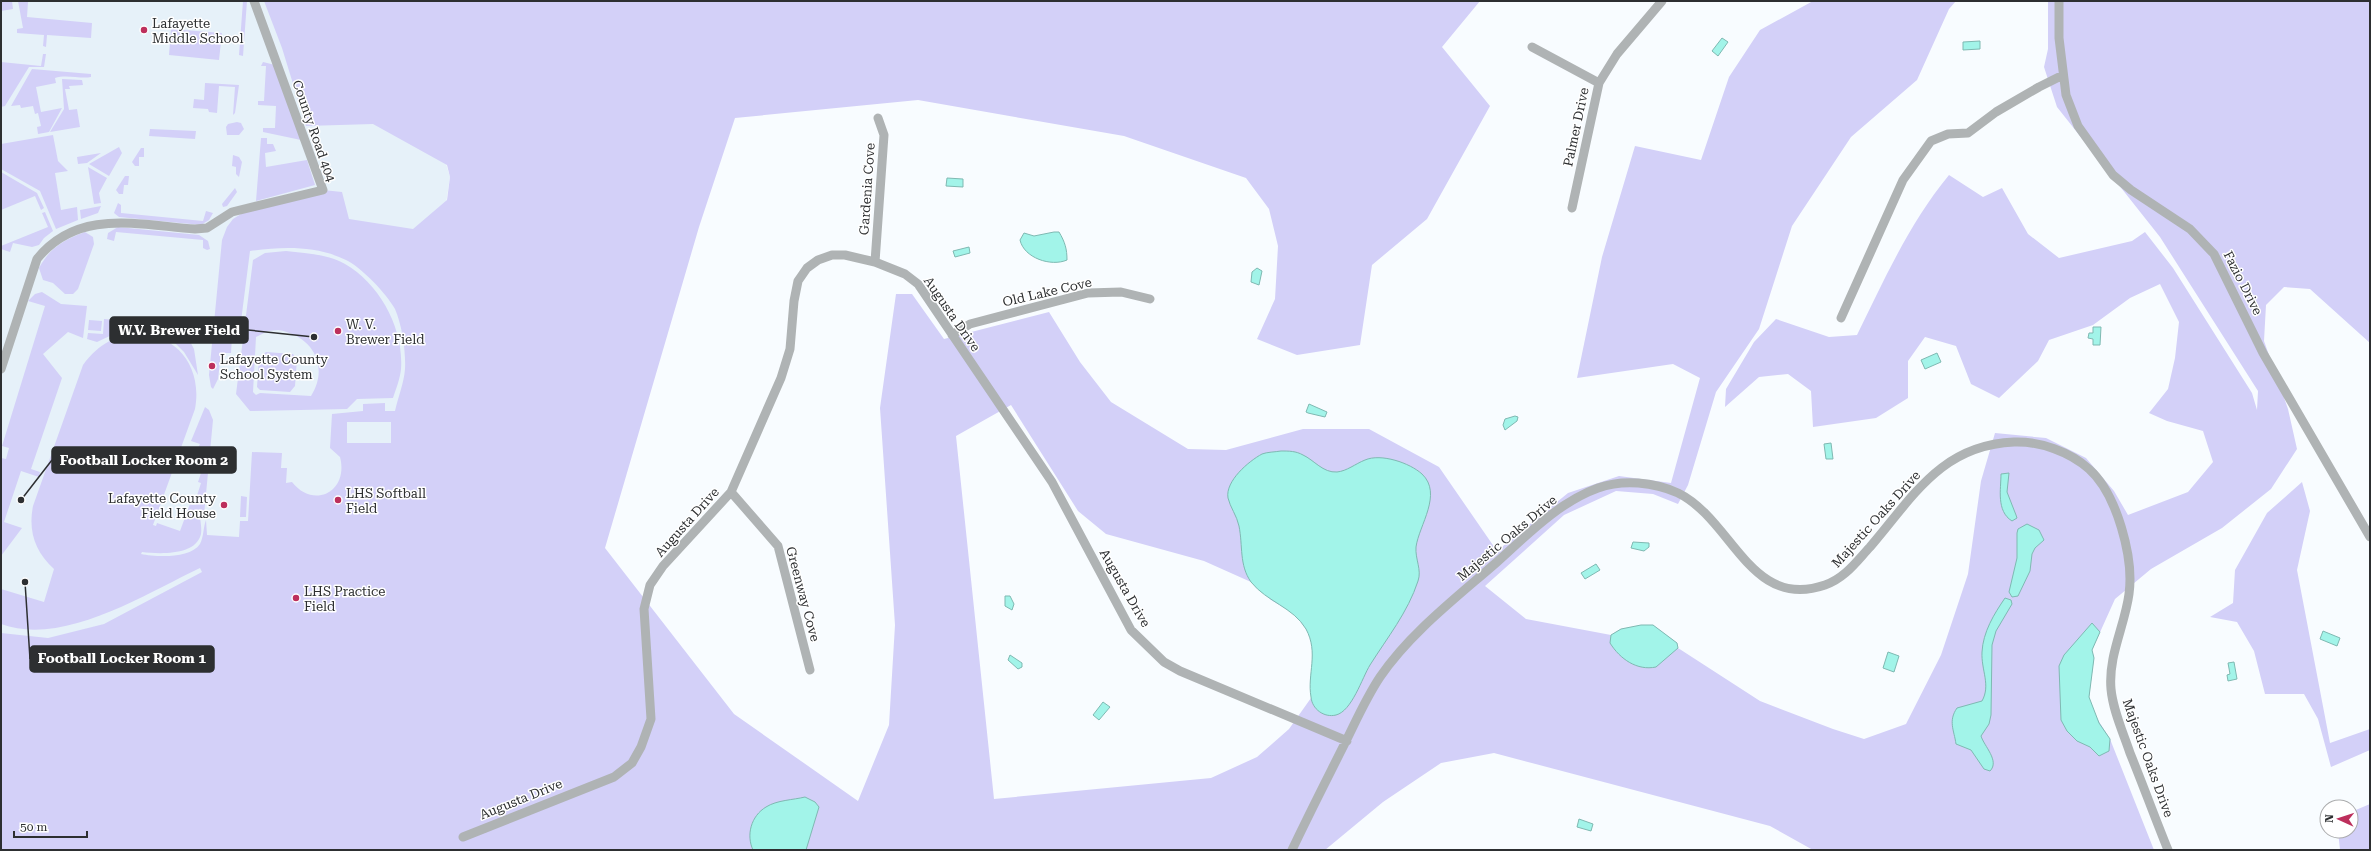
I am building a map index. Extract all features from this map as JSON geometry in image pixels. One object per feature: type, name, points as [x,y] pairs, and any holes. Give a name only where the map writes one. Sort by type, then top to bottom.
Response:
[{"type":"street","name":"County Road 404","points":[[1,369],[37,259],[48,244],[62,236],[82,227],[104,222],[195,229],[207,228],[232,212],[323,190],[254,1]]},
{"type":"street","name":"Palmer Drive","points":[[1572,208],[1599,83],[1617,54],[1662,1]]},
{"type":"street","name":"Fazio Drive","points":[[2059,1],[2059,33],[2063,76],[2066,95],[2078,126],[2113,175],[2131,190],[2190,229],[2214,254],[2263,354],[2370,537]]},
{"type":"street","points":[[1532,47],[1599,83]]},
{"type":"street","points":[[1841,318],[1903,180],[1931,140],[1948,134],[1968,133],[1996,112],[2039,86],[2063,76]]},
{"type":"street","name":"Gardenia Cove","points":[[875,262],[884,135],[878,118]]},
{"type":"street","name":"Augusta Drive","points":[[462,837],[614,777],[632,763],[641,747],[651,719],[644,609],[650,585],[663,566],[731,492],[781,378],[790,349],[794,301],[798,281],[807,268],[832,255],[845,255],[875,262],[905,274],[918,284],[1052,482],[1131,630],[1148,648],[1164,662],[1180,671],[1347,740]]},
{"type":"street","name":"Old Lake Cove","points":[[952,335],[970,324],[1088,293],[1121,292],[1150,299]]},
{"type":"street","name":"Majestic Oaks Drive","points":[[1292,850],[1380,677],[1412,640],[1547,518],[1587,492],[1623,483],[1656,486],[1675,492],[1699,507],[1764,579],[1779,588],[1812,589],[1842,577],[1925,483],[1947,462],[1966,451],[1993,444],[2032,442],[2071,456],[2090,470],[2104,487],[2116,511],[2130,576],[2129,595],[2111,669],[2110,686],[2120,724],[2168,850]]},
{"type":"street","name":"Greenway Cove","points":[[731,492],[778,546],[810,670]]},
{"type":"shaded area","name":"Lafayette County School System","points":[[1,1],[331,1],[434,123],[450,177],[414,421],[369,657],[1,645]]},
{"type":"shaded area","points":[[1,1],[12,1],[13,9],[1,11]]},
{"type":"shaded area","points":[[18,1],[28,2],[27,17],[92,23],[91,38],[47,35],[46,47],[43,46],[44,35],[17,33],[17,29],[23,28]]},
{"type":"shaded area","points":[[243,1],[247,1],[243,56],[239,55]]},
{"type":"shaded area","points":[[264,1],[1480,1],[1442,47],[1490,106],[1427,219],[1372,265],[1360,345],[1297,355],[1257,339],[1275,299],[1278,246],[1269,209],[1246,178],[1124,136],[918,100],[735,118],[699,227],[605,548],[734,714],[858,801],[889,725],[895,625],[880,408],[896,294],[912,294],[944,339],[1049,312],[1080,362],[1111,402],[1188,449],[1226,450],[1303,429],[1369,429],[1439,467],[1497,551],[1568,493],[1619,476],[1671,483],[1700,378],[1673,364],[1577,378],[1602,257],[1635,146],[1701,160],[1729,77],[1760,30],[1813,1],[1956,1],[1949,9],[1917,80],[1851,137],[1792,226],[1759,329],[1716,392],[1688,485],[1678,504],[1653,494],[1616,491],[1564,515],[1485,586],[1526,619],[1611,635],[1621,629],[1653,625],[1677,643],[1678,648],[1760,701],[1833,729],[1864,739],[1906,724],[1941,655],[1968,574],[1981,481],[1995,433],[2046,438],[2086,458],[2114,491],[2128,515],[2188,492],[2213,462],[2203,431],[2167,421],[2149,413],[2168,389],[2175,358],[2179,322],[2160,284],[2130,298],[2093,325],[2049,340],[2038,361],[1999,398],[1971,384],[1956,346],[1925,337],[1908,361],[1908,398],[1876,418],[1813,427],[1811,391],[1788,374],[1759,377],[1725,407],[1726,389],[1754,342],[1776,319],[1829,337],[1857,335],[1898,252],[1922,212],[1949,175],[1983,197],[2002,188],[2028,234],[2059,258],[2132,241],[2145,232],[2173,268],[2252,393],[2257,410],[2258,391],[2160,237],[2057,107],[2044,67],[2048,49],[2048,1],[2370,1],[2370,343],[2310,289],[2284,287],[2266,305],[2264,341],[2288,409],[2297,449],[2271,489],[2222,528],[2151,569],[2115,599],[2092,650],[2094,658],[2089,697],[2093,712],[2110,739],[2154,850],[1813,850],[1770,826],[1494,753],[1441,763],[1383,802],[1325,850],[1,850],[1,633],[48,638],[104,624],[202,572],[200,568],[129,603],[77,623],[51,629],[25,629],[1,624],[1,589],[44,602],[54,569],[42,556],[34,540],[32,532],[33,506],[83,365],[101,347],[120,337],[141,334],[160,338],[177,348],[189,364],[196,384],[195,409],[153,525],[156,526],[157,523],[180,531],[190,504],[194,505],[201,483],[198,482],[208,452],[198,448],[200,444],[191,441],[205,407],[209,410],[213,420],[204,515],[200,515],[201,534],[198,541],[185,550],[167,553],[142,552],[141,554],[147,555],[181,555],[195,549],[200,544],[206,520],[207,535],[239,537],[240,521],[248,521],[252,452],[282,453],[281,468],[287,468],[286,483],[292,482],[301,490],[310,495],[328,493],[335,487],[339,479],[341,469],[340,457],[330,448],[332,414],[363,411],[363,404],[385,403],[385,411],[395,411],[403,380],[405,362],[402,331],[395,309],[386,296],[359,268],[334,255],[298,248],[250,251],[239,337],[232,337],[231,353],[221,353],[218,379],[213,389],[211,387],[209,375],[222,240],[227,227],[233,219],[252,207],[323,190],[342,192],[349,219],[413,229],[447,200],[450,177],[447,165],[373,124],[306,126],[282,48]],"holes":[[[1011,405],[1078,511],[1106,534],[1204,561],[1251,582],[1271,600],[1293,613],[1304,626],[1311,638],[1313,659],[1311,698],[1289,729],[1257,757],[1211,778],[994,799],[956,436]],[[347,422],[391,422],[391,443],[347,443]]]},
{"type":"shaded area","points":[[171,29],[222,33],[219,60],[169,55]]},
{"type":"shaded area","points":[[1722,38],[1728,42],[1718,56],[1712,51]]},
{"type":"shaded area","points":[[1980,41],[1980,49],[1963,50],[1963,42]]},
{"type":"shaded area","points":[[43,54],[46,54],[44,67],[29,67],[5,106],[1,107],[1,62],[41,66]]},
{"type":"shaded area","points":[[263,62],[275,65],[301,140],[263,132],[263,128],[275,128],[276,106],[258,105],[258,101],[264,101],[266,66],[261,66]]},
{"type":"shaded area","points":[[32,69],[91,74],[91,77],[59,77],[55,78],[56,83],[36,87],[41,112],[62,108],[49,132],[38,134],[37,127],[41,126],[38,113],[35,114],[33,106],[21,108],[20,105],[11,106]]},
{"type":"shaded area","points":[[62,79],[82,80],[83,85],[69,86],[70,89],[65,89],[69,110],[77,109],[80,127],[50,132],[64,109]]},
{"type":"shaded area","points":[[205,83],[239,85],[235,113],[233,115],[235,87],[219,86],[217,113],[209,112],[208,109],[193,108],[194,99],[204,100]]},
{"type":"shaded area","points":[[237,122],[241,123],[244,129],[239,135],[227,135],[226,127],[228,124]]},
{"type":"shaded area","points":[[150,129],[196,131],[195,139],[149,136]]},
{"type":"shaded area","points":[[53,135],[58,161],[68,171],[55,173],[61,210],[77,207],[78,220],[56,229],[40,191],[1,169],[1,144]]},
{"type":"shaded area","points":[[261,138],[267,138],[267,144],[273,144],[276,151],[265,153],[266,167],[307,160],[315,185],[256,201]]},
{"type":"shaded area","points":[[119,147],[122,153],[109,176],[89,164]]},
{"type":"shaded area","points":[[141,148],[144,148],[144,157],[139,157],[139,166],[135,166],[132,162]]},
{"type":"shaded area","points":[[101,153],[87,163],[78,164],[77,157]]},
{"type":"shaded area","points":[[233,155],[239,157],[242,162],[239,177],[236,174],[236,167],[232,166]]},
{"type":"shaded area","points":[[88,167],[107,178],[99,193],[101,203],[94,204]]},
{"type":"shaded area","points":[[1,172],[37,193],[44,208],[41,210],[35,196],[1,210]]},
{"type":"shaded area","points":[[125,176],[129,176],[128,185],[124,185],[123,194],[119,194],[116,190]]},
{"type":"shaded area","points":[[947,178],[963,179],[963,187],[946,186]]},
{"type":"shaded area","points":[[235,188],[237,192],[227,206],[223,207],[222,204]]},
{"type":"shaded area","points":[[118,203],[121,205],[121,213],[203,221],[206,211],[213,213],[209,220],[201,225],[119,217],[114,213]]},
{"type":"shaded area","points":[[101,206],[98,213],[81,219],[80,210]]},
{"type":"shaded area","points":[[45,212],[53,231],[44,238],[39,245],[32,247],[13,243],[10,252],[1,249],[1,246],[48,227],[42,213]]},
{"type":"shaded area","points":[[118,227],[199,235],[208,241],[210,249],[207,250],[203,248],[203,240],[116,232],[114,241],[107,239],[108,233]]},
{"type":"shaded area","points":[[85,232],[93,237],[94,244],[78,289],[73,294],[65,294],[53,283],[43,280],[39,268],[48,255],[58,246],[70,238]]},
{"type":"shaded area","points":[[1059,232],[1063,239],[1067,260],[1053,262],[1039,259],[1027,252],[1020,240],[1024,233],[1034,236]]},
{"type":"shaded area","points":[[969,247],[970,253],[955,257],[953,251]]},
{"type":"shaded area","name":"W. V. Brewer Field","points":[[286,251],[316,254],[331,258],[345,264],[369,283],[379,295],[387,309],[394,323],[398,339],[401,354],[401,369],[393,398],[357,399],[347,409],[250,411],[236,394],[253,260],[265,253]],"holes":[[[278,330],[290,333],[300,338],[308,345],[318,363],[319,374],[311,396],[260,393],[256,395],[253,392],[256,337],[268,331]]]},
{"type":"shaded area","points":[[1257,268],[1262,271],[1259,285],[1251,282],[1252,272]]},
{"type":"shaded area","points":[[42,292],[61,304],[87,306],[83,338],[68,332],[43,354],[62,378],[31,469],[40,472],[39,477],[21,471],[4,522],[22,528],[1,556],[1,458],[6,459],[9,448],[2,446],[45,306],[28,301],[35,294]]},
{"type":"shaded area","points":[[104,319],[182,326],[194,349],[198,375],[184,352],[176,344],[159,334],[137,330],[114,334],[97,342],[87,339],[88,333],[103,334]]},
{"type":"shaded area","points":[[89,320],[102,321],[101,331],[88,330]]},
{"type":"shaded area","points":[[2093,327],[2101,327],[2100,345],[2093,345],[2093,339],[2088,338],[2089,333],[2093,333]]},
{"type":"shaded area","points":[[266,352],[293,354],[297,359],[295,386],[290,392],[260,390],[257,387],[259,358]]},
{"type":"shaded area","points":[[1937,353],[1941,362],[1925,369],[1921,360]]},
{"type":"shaded area","points":[[1309,404],[1327,412],[1325,417],[1306,412]]},
{"type":"shaded area","points":[[1515,416],[1518,417],[1517,421],[1505,430],[1503,425],[1505,419]]},
{"type":"shaded area","points":[[1831,443],[1833,459],[1826,459],[1824,444]]},
{"type":"shaded area","points":[[1281,451],[1300,454],[1332,472],[1344,470],[1372,458],[1387,458],[1395,460],[1410,466],[1422,474],[1428,482],[1430,491],[1428,510],[1416,547],[1419,577],[1414,592],[1397,624],[1370,665],[1352,701],[1342,712],[1332,716],[1319,712],[1312,701],[1310,680],[1312,647],[1306,629],[1301,621],[1294,615],[1257,589],[1247,576],[1243,562],[1239,526],[1228,498],[1230,485],[1234,478],[1251,461],[1262,454]]},
{"type":"shaded area","points":[[2009,473],[2007,492],[2017,518],[2012,521],[2004,512],[2000,499],[2001,474]]},
{"type":"shaded area","points":[[2302,482],[2310,511],[2297,570],[2330,743],[2370,729],[2370,750],[2331,767],[2318,719],[2304,694],[2265,694],[2254,651],[2237,622],[2210,617],[2233,603],[2235,570],[2267,513]]},
{"type":"shaded area","points":[[241,496],[247,497],[246,517],[240,517]]},
{"type":"shaded area","points":[[2027,524],[2039,530],[2044,540],[2035,548],[2032,554],[2030,571],[2018,596],[2012,597],[2009,592],[2017,558],[2017,533],[2018,529]]},
{"type":"shaded area","points":[[1633,542],[1649,543],[1649,547],[1644,551],[1631,548]]},
{"type":"shaded area","points":[[1596,564],[1600,570],[1585,579],[1581,573]]},
{"type":"shaded area","points":[[1005,596],[1010,596],[1014,604],[1012,610],[1005,606]]},
{"type":"shaded area","points":[[2005,598],[2011,600],[2012,604],[1996,631],[1992,645],[1991,715],[1989,724],[1981,736],[1992,758],[1993,767],[1990,771],[1984,769],[1971,750],[1956,744],[1952,721],[1957,708],[1982,701],[1985,695],[1986,683],[1982,659],[1984,637],[1997,610]]},
{"type":"shaded area","points":[[2092,623],[2100,632],[2092,650],[2094,658],[2089,697],[2099,723],[2110,739],[2109,751],[2099,756],[2090,747],[2077,741],[2067,731],[2061,720],[2059,666],[2064,655]]},
{"type":"shaded area","points":[[1641,625],[1653,625],[1677,643],[1678,648],[1656,667],[1642,667],[1624,659],[1610,643],[1611,635],[1621,629]]},
{"type":"shaded area","points":[[2323,631],[2340,638],[2337,646],[2320,639]]},
{"type":"shaded area","points":[[1888,652],[1899,656],[1894,672],[1883,668]]},
{"type":"shaded area","points":[[1010,655],[1022,663],[1022,667],[1018,669],[1008,660]]},
{"type":"shaded area","points":[[2234,662],[2237,679],[2228,681],[2227,675],[2230,674],[2228,663]]},
{"type":"shaded area","points":[[1103,702],[1110,707],[1099,720],[1093,715]]},
{"type":"shaded area","points":[[805,797],[815,802],[819,807],[806,850],[753,850],[750,832],[753,821],[757,815],[766,807],[775,803]]},
{"type":"shaded area","points":[[2370,804],[2370,850],[2340,850],[2339,839],[2359,839],[2359,809]]},
{"type":"shaded area","points":[[1579,819],[1593,824],[1591,831],[1577,827]]},
{"type":"place","name":"Lafayette Middle School","points":[[144,30]]},
{"type":"place","name":"W. V. Brewer Field","points":[[338,331]]},
{"type":"place","name":"W.V. Brewer Field","points":[[314,337]]},
{"type":"place","name":"Lafayette County School System","points":[[212,366]]},
{"type":"place","name":"Football Locker Room 2","points":[[21,500]]},
{"type":"place","name":"LHS Softball Field","points":[[338,500]]},
{"type":"place","name":"Lafayette County Field House","points":[[224,505]]},
{"type":"place","name":"Football Locker Room 1","points":[[25,582]]},
{"type":"place","name":"LHS Practice Field","points":[[296,598]]}]
